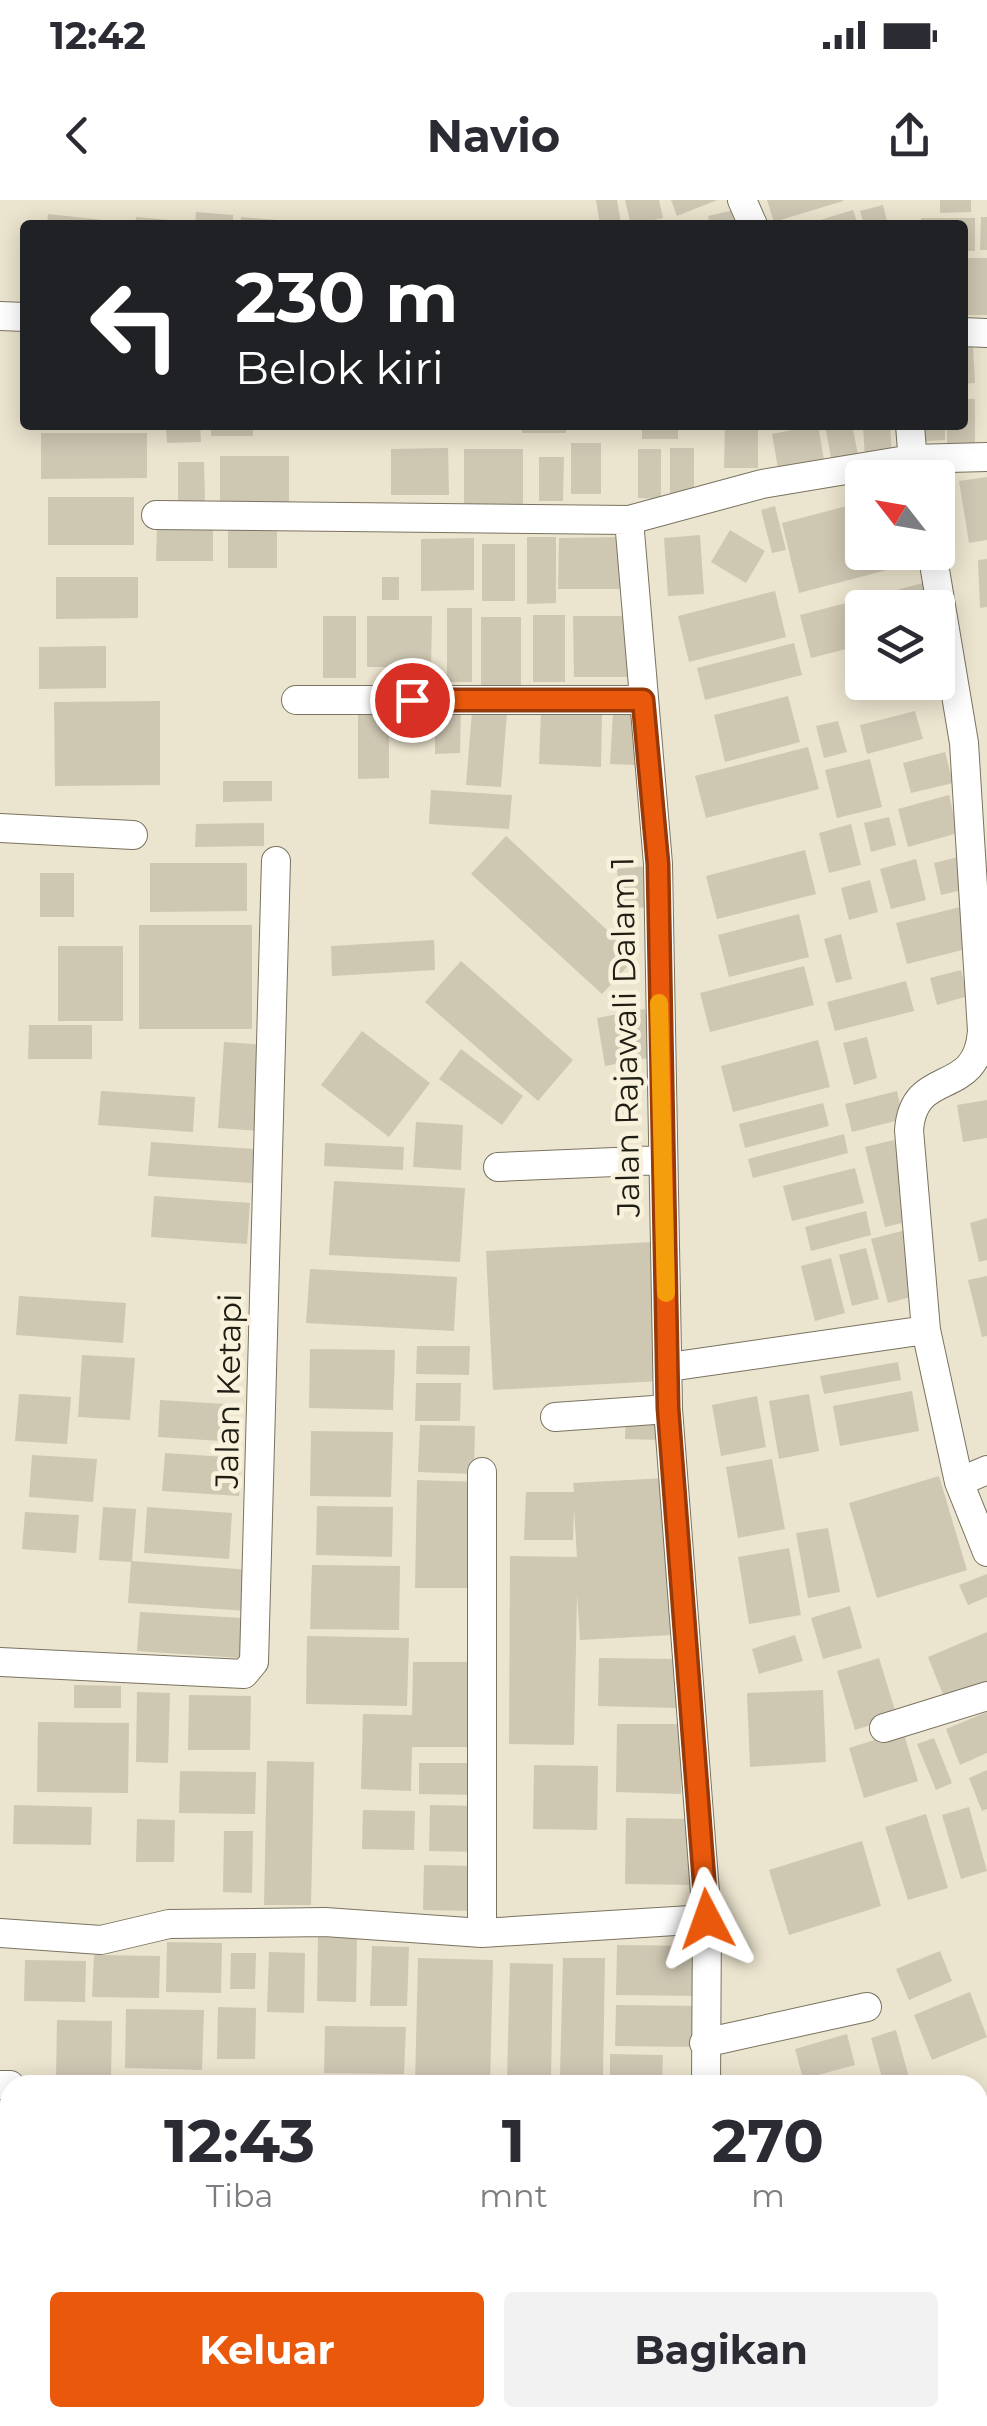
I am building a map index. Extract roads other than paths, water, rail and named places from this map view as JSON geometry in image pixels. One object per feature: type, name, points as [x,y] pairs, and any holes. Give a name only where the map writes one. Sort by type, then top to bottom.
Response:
[{"type":"street","points":[[910,430],[912,460]]},
{"type":"street","points":[[955,462],[987,457]]},
{"type":"street","points":[[156,515],[629,520],[762,484],[845,475]]},
{"type":"street","name":"Jalan Rajawali Dalam 1","points":[[629,520],[658,864],[668,1408],[707,1919],[706,2075]]},
{"type":"street","points":[[936,570],[976,742],[981,1051],[969,1070],[929,1089],[910,1121],[926,1330],[959,1482],[987,1552]]},
{"type":"street","points":[[296,700],[643,700]]},
{"type":"street","points":[[0,828],[133,835]]},
{"type":"street","name":"Jalan Ketapi","points":[[0,1662],[244,1674],[254,1662],[276,861]]},
{"type":"street","points":[[498,1167],[662,1160]]},
{"type":"street","points":[[669,1366],[926,1330]]},
{"type":"street","points":[[555,1417],[668,1408]]},
{"type":"street","points":[[959,1482],[987,1470]]},
{"type":"street","points":[[482,1472],[482,1933]]},
{"type":"street","points":[[884,1728],[987,1696]]},
{"type":"street","points":[[0,1933],[101,1940],[169,1924],[325,1922],[482,1933],[707,1919]]},
{"type":"street","points":[[704,2043],[867,2007]]}]
